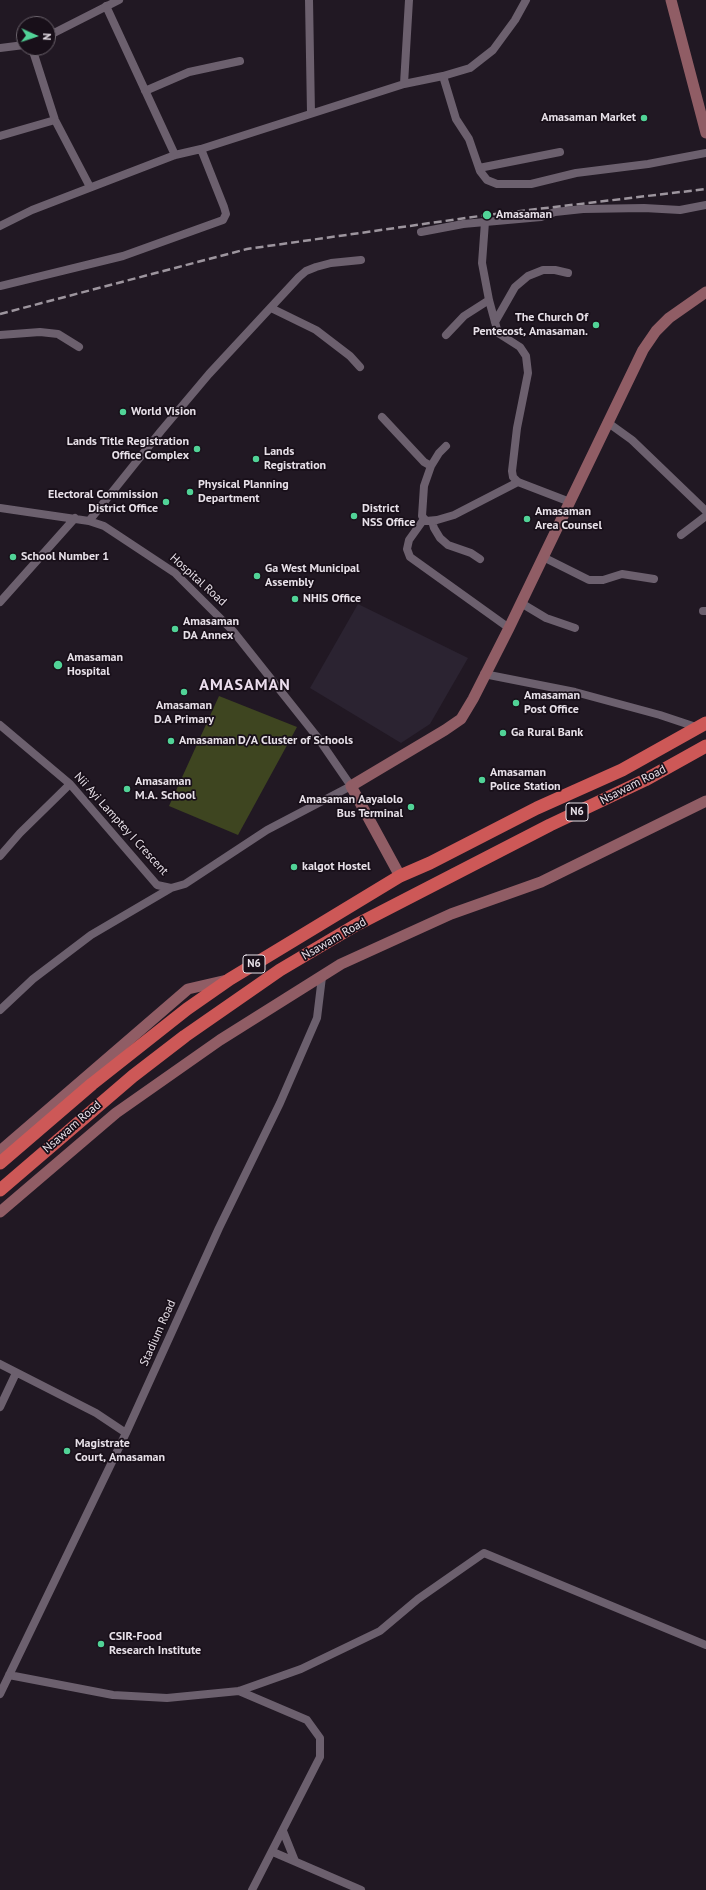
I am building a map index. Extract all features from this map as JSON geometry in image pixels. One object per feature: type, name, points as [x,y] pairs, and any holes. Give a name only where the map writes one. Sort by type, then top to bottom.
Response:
[{"type":"highway","name":"Nsawam Road","points":[[0,1163],[92,1084],[187,1009],[230,979],[400,876],[430,863],[538,808],[622,770],[703,726]]},
{"type":"highway","name":"Nsawam Road","points":[[0,1190],[133,1076],[185,1036],[280,970],[356,925],[550,825],[645,780],[706,746]]},
{"type":"main road","points":[[671,0],[706,133]]},
{"type":"main road","points":[[351,786],[445,730],[460,719],[473,699],[484,674],[509,628],[643,350],[656,331],[669,318],[706,292]]},
{"type":"main road","name":"Hospital Road","points":[[351,786],[394,862],[400,876]]},
{"type":"main road","points":[[0,1212],[116,1113],[220,1040],[341,964],[452,914],[541,882],[706,801]]},
{"type":"main road","points":[[0,1151],[188,989],[230,979]]},
{"type":"street","points":[[56,32],[120,0]]},
{"type":"street","points":[[309,0],[311,112]]},
{"type":"street","points":[[404,84],[409,0]]},
{"type":"street","points":[[0,226],[32,210],[174,155],[201,149],[311,112],[404,84],[443,76],[470,68],[493,50],[516,20],[526,0]]},
{"type":"street","points":[[106,6],[174,155]]},
{"type":"street","points":[[0,48],[16,46]]},
{"type":"street","points":[[35,56],[56,120],[90,187]]},
{"type":"street","points":[[145,91],[189,72],[240,61]]},
{"type":"street","points":[[443,76],[456,119],[469,139],[479,168],[487,180],[497,184],[531,184],[576,173],[648,164],[706,153]]},
{"type":"street","points":[[0,136],[56,120]]},
{"type":"street","points":[[0,286],[128,254],[223,220],[226,214],[224,207],[201,149]]},
{"type":"street","points":[[479,168],[560,152]]},
{"type":"street","points":[[421,232],[485,222],[541,217],[555,212],[583,209],[644,208],[680,210],[706,205]]},
{"type":"street","points":[[485,222],[482,263],[489,300],[498,333],[520,347],[526,356],[528,373],[517,428],[512,471],[513,477],[518,482],[570,502]]},
{"type":"street","points":[[89,521],[196,389],[306,271],[332,263],[361,260]]},
{"type":"street","points":[[495,322],[515,288],[528,276],[543,270],[556,270],[568,273]]},
{"type":"street","points":[[446,335],[464,316],[489,300]]},
{"type":"street","points":[[271,308],[316,330],[350,356],[360,367]]},
{"type":"street","points":[[0,335],[40,332],[58,334],[79,347]]},
{"type":"street","points":[[382,417],[424,462],[431,466]]},
{"type":"street","points":[[607,422],[632,440],[706,511]]},
{"type":"street","points":[[446,446],[439,453],[431,466],[424,486],[428,520],[448,545],[471,553],[480,559]]},
{"type":"street","points":[[509,628],[410,557],[407,549],[409,540],[428,520],[454,514],[518,482]]},
{"type":"street","name":"Hospital Road","points":[[0,508],[75,518],[104,526],[175,573],[233,631],[318,738],[351,786]]},
{"type":"street","points":[[681,535],[706,516]]},
{"type":"street","points":[[0,602],[75,518]]},
{"type":"street","points":[[543,557],[589,580],[603,580],[622,574],[654,579]]},
{"type":"street","points":[[521,603],[546,618],[575,628]]},
{"type":"street","points":[[484,674],[575,692],[703,726]]},
{"type":"street","name":"Nii Ayi Lamptey I Crescent","points":[[0,724],[70,784],[157,885],[171,888]]},
{"type":"street","points":[[0,856],[20,833],[70,784]]},
{"type":"street","points":[[0,1010],[33,979],[92,935],[171,888],[185,884],[267,830],[351,786]]},
{"type":"street","name":"Stadium Road","points":[[0,1694],[126,1433],[219,1228],[280,1102],[317,1018],[322,977]]},
{"type":"street","points":[[0,1364],[96,1413],[126,1433]]},
{"type":"street","points":[[0,1407],[16,1373]]},
{"type":"street","points":[[9,1676],[113,1695],[167,1698],[239,1691],[301,1669],[380,1631],[418,1599],[484,1553],[706,1645]]},
{"type":"street","points":[[239,1691],[307,1720],[320,1738],[320,1757],[273,1852],[252,1890]]},
{"type":"street","points":[[283,1831],[295,1861]]},
{"type":"street","points":[[273,1852],[361,1890]]},
{"type":"shaded area","points":[[358,604],[468,658],[430,724],[401,743],[310,688]]},
{"type":"green space","points":[[219,696],[297,727],[238,835],[169,806]]},
{"type":"railway","points":[[0,314],[247,249],[487,215],[706,189]]},
{"type":"place","name":"Amasaman Market","points":[[644,118]]},
{"type":"place","name":"Amasaman","points":[[487,215]]},
{"type":"place","name":"The Church Of Pentecost, Amasaman.","points":[[596,325]]},
{"type":"place","name":"World Vision","points":[[123,412]]},
{"type":"place","name":"Lands Title Registration Office Complex","points":[[197,449]]},
{"type":"place","name":"Lands Registration","points":[[256,459]]},
{"type":"place","name":"Physical Planning Department","points":[[190,492]]},
{"type":"place","name":"Electoral Commission District Office","points":[[166,502]]},
{"type":"place","name":"District NSS Office","points":[[354,516]]},
{"type":"place","name":"Amasaman Area Counsel","points":[[527,519]]},
{"type":"place","name":"School Number 1","points":[[13,557]]},
{"type":"place","name":"Ga West Municipal Assembly","points":[[257,576]]},
{"type":"place","name":"NHIS Office","points":[[295,599]]},
{"type":"place","name":"Amasaman DA Annex","points":[[175,629]]},
{"type":"place","name":"Amasaman Hospital","points":[[58,665]]},
{"type":"place","name":"Amasaman D.A Primary","points":[[184,692]]},
{"type":"place","name":"Amasaman Post Office","points":[[516,703]]},
{"type":"place","name":"Ga Rural Bank","points":[[503,733]]},
{"type":"place","name":"Amasaman D/A Cluster of Schools","points":[[171,741]]},
{"type":"place","name":"Amasaman Police Station","points":[[482,780]]},
{"type":"place","name":"Amasaman M.A. School","points":[[127,789]]},
{"type":"place","name":"Amasaman Aayalolo Bus Terminal","points":[[411,807]]},
{"type":"place","name":"kalgot Hostel","points":[[294,867]]},
{"type":"place","name":"Magistrate Court, Amasaman","points":[[67,1451]]},
{"type":"place","name":"CSIR-Food Research Institute","points":[[101,1644]]},
{"type":"district","name":"AMASAMAN","points":[[245,685]]}]
